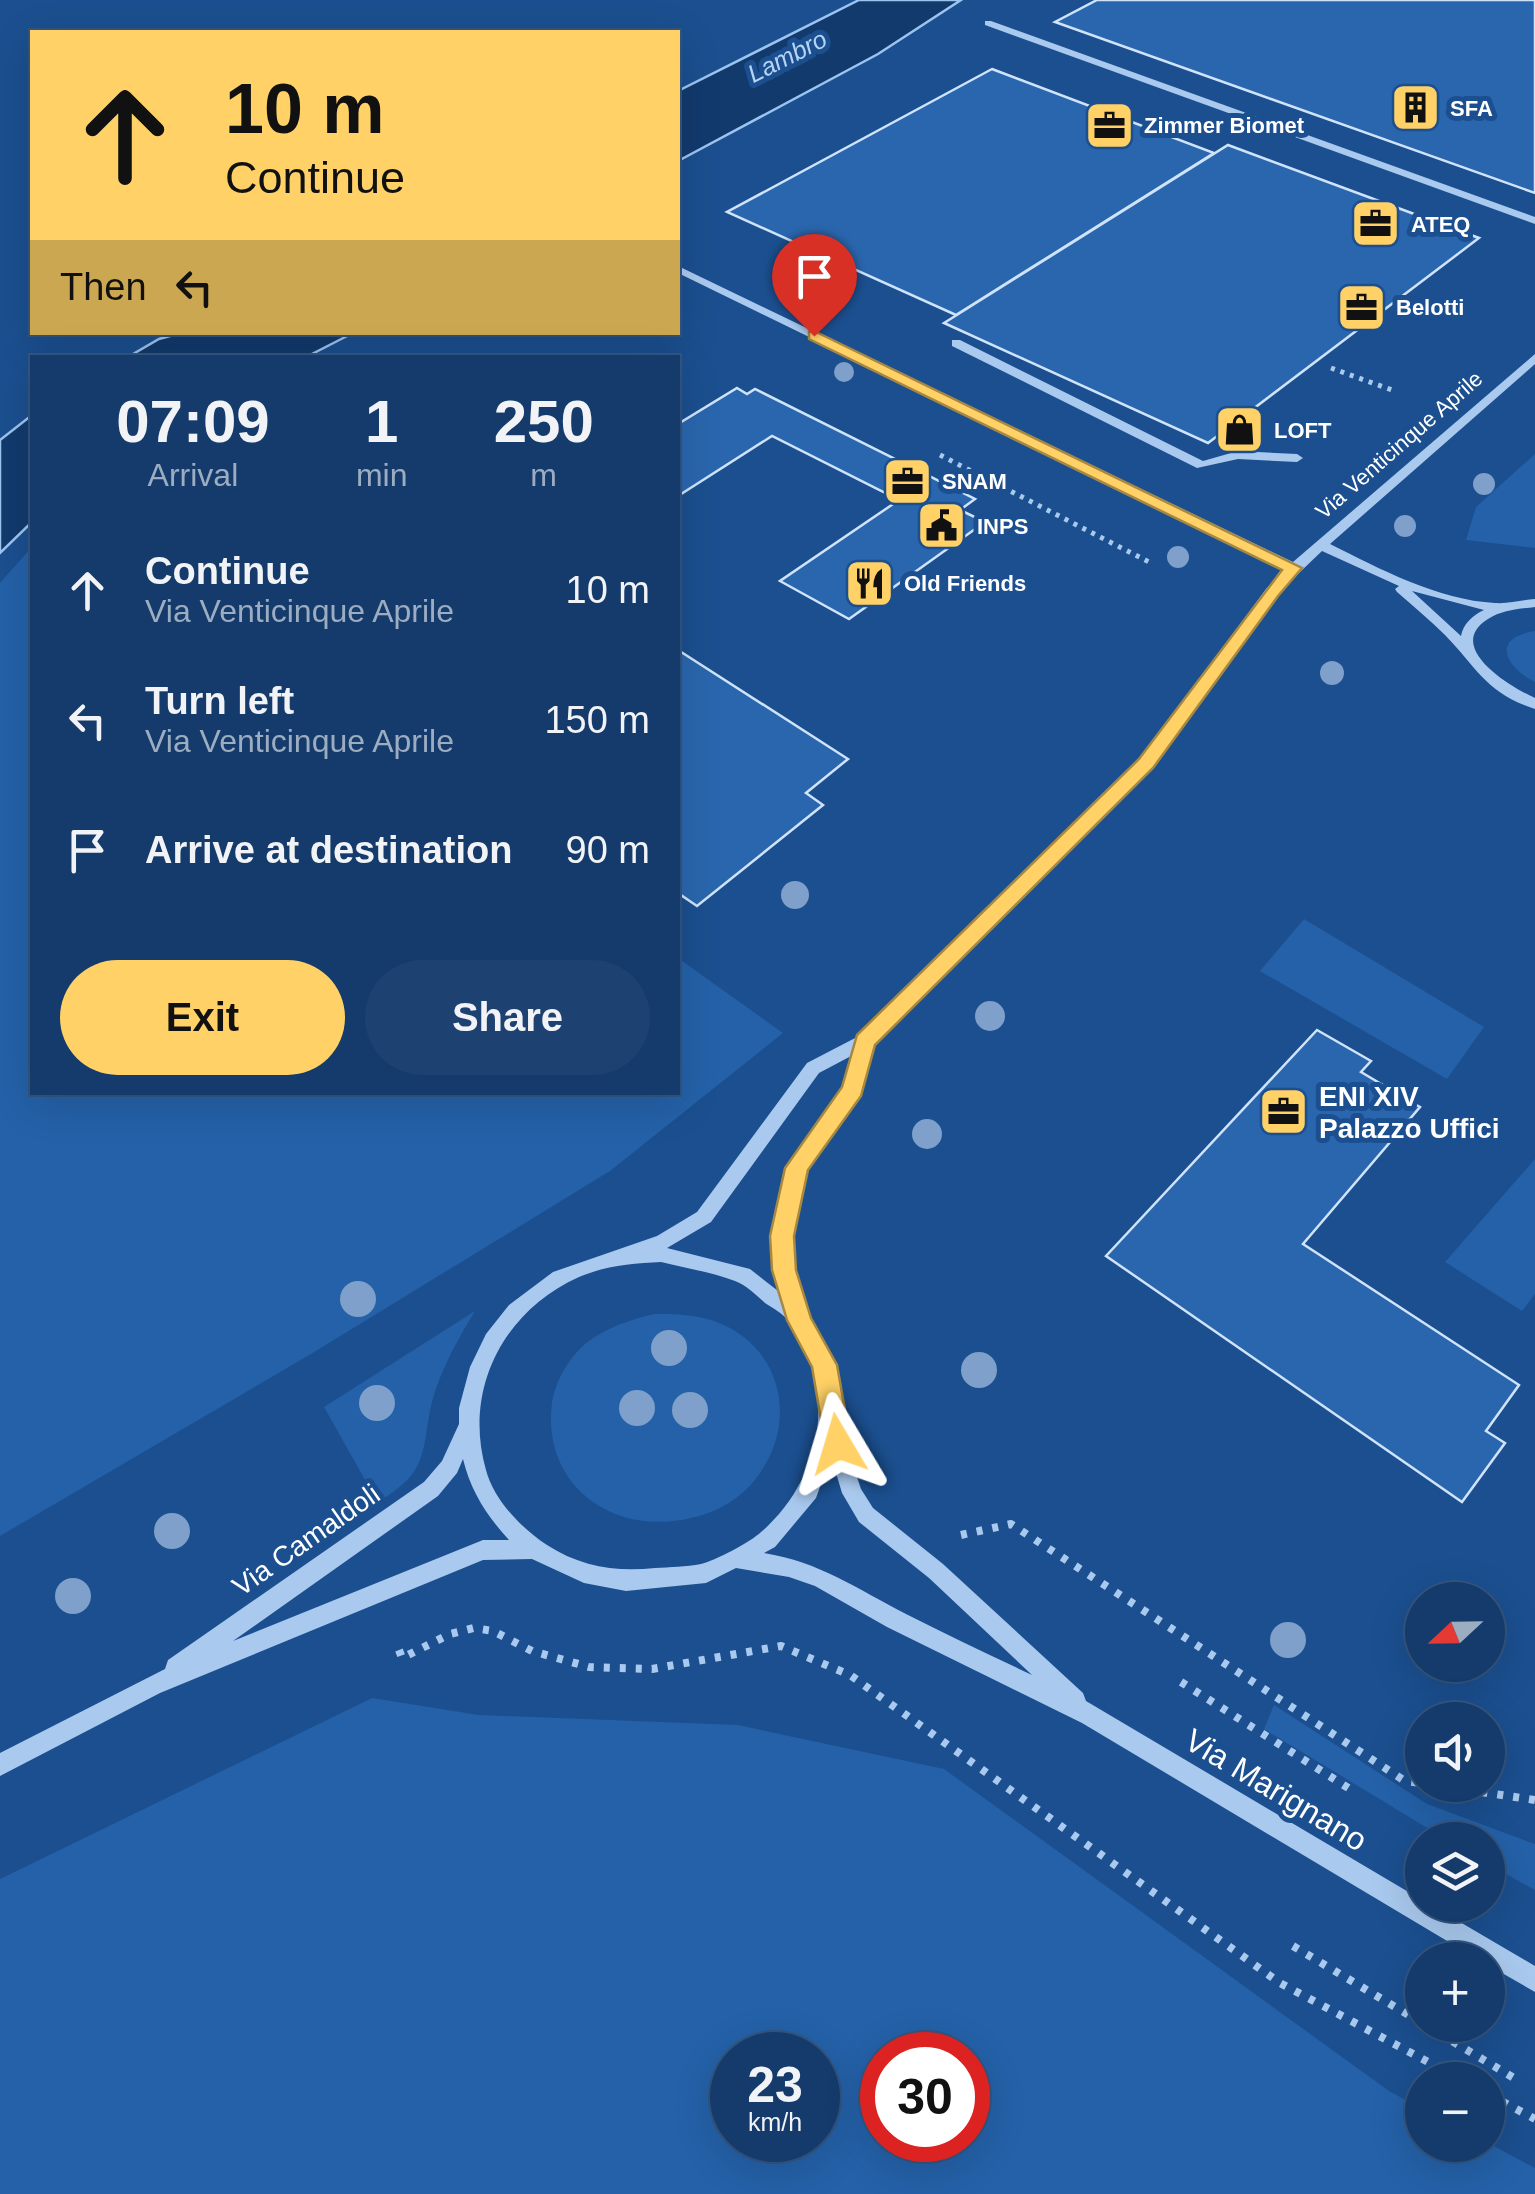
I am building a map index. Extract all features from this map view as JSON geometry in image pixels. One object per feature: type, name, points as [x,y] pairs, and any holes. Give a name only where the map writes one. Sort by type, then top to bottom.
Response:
[{"type":"street","points":[[988,23],[1535,221]]},
{"type":"street","points":[[680,271],[1294,568]]},
{"type":"street","points":[[956,344],[1202,465],[1238,455],[1297,458]]},
{"type":"street","name":"Via Venticinque Aprile","points":[[624,1256],[664,1241],[704,1217],[813,1068],[865,1041],[1146,764],[1271,592],[1294,568],[1535,358]]},
{"type":"street","points":[[1319,544],[1390,580],[1462,603],[1498,608],[1535,603]]},
{"type":"street","points":[[1390,580],[1450,632],[1469,654]]},
{"type":"street","points":[[1498,608],[1478,618],[1467,635],[1472,663],[1493,684],[1535,704]]},
{"type":"street","points":[[800,1320],[762,1285],[723,1266],[674,1254],[624,1256],[572,1272],[547,1285],[513,1312],[480,1358],[466,1403],[471,1463],[484,1496],[512,1532],[536,1551],[576,1571],[630,1582],[685,1578],[737,1558],[774,1533],[806,1497],[822,1468],[832,1420],[832,1394],[825,1365],[800,1320],[784,1270],[785,1216],[797,1168],[853,1090],[865,1041]]},
{"type":"street","name":"Via Camaldoli","points":[[152,1685],[431,1489],[450,1466],[466,1420]]},
{"type":"street","name":"Via Marignano","points":[[832,1420],[852,1493],[866,1516],[936,1570],[1090,1715]]},
{"type":"street","name":"Via Camaldoli","points":[[0,1765],[152,1685],[470,1554],[504,1548],[536,1551]]},
{"type":"street","name":"Via Marignano","points":[[737,1558],[789,1566],[821,1578],[894,1620],[1090,1715],[1535,1980]]},
{"type":"path","points":[[1331,368],[1392,390]]},
{"type":"path","points":[[940,455],[1149,562]]},
{"type":"path","points":[[961,1535],[1010,1524],[1405,1781]]},
{"type":"path","points":[[398,1650],[402,1658],[450,1634],[474,1628],[493,1631],[562,1661],[620,1669],[693,1663],[767,1646],[798,1650],[850,1676],[1280,1982],[1429,2062]]},
{"type":"path","points":[[1182,1682],[1353,1791]]},
{"type":"path","points":[[1505,1796],[1535,1800]]},
{"type":"path","points":[[1293,1946],[1405,2013]]},
{"type":"path","points":[[1454,2042],[1514,2078]]},
{"type":"path","points":[[1505,2103],[1535,2119]]},
{"type":"shaded area","points":[[1535,454],[1535,548],[1466,540],[1476,507]]},
{"type":"shaded area","points":[[30,549],[30,1095],[680,1095],[680,959],[783,1033],[610,1171],[311,1354],[0,1536],[0,583]]},
{"type":"shaded area","points":[[1535,631],[1535,682],[1516,669],[1507,646],[1521,635]]},
{"type":"shaded area","points":[[1304,919],[1484,1027],[1447,1079],[1260,971]]},
{"type":"shaded area","points":[[1535,1159],[1535,1294],[1522,1311],[1445,1262]]},
{"type":"shaded area","points":[[475,1311],[437,1385],[415,1471],[378,1503],[324,1407]]},
{"type":"shaded area","points":[[654,1314],[699,1317],[736,1332],[754,1346],[767,1364],[780,1405],[773,1449],[746,1489],[705,1514],[654,1522],[605,1509],[569,1477],[557,1456],[552,1403],[556,1387],[579,1350],[609,1329]]},
{"type":"shaded area","points":[[372,1698],[479,1715],[738,1725],[944,1769],[1405,2100],[1405,2162],[1505,2162],[1505,2152],[1535,2168],[1535,2194],[0,2194],[0,1879]]},
{"type":"shaded area","points":[[1274,1705],[1405,1790],[1405,1802],[1424,1802],[1476,1822],[1417,1822],[1264,1729]]},
{"type":"shaded area","points":[[1505,1833],[1535,1844],[1535,1890],[1505,1873]]},
{"type":"water","name":"Lambro","points":[[859,0],[961,0],[878,54],[680,160],[680,90]]},
{"type":"water","points":[[174,335],[349,335],[310,355],[131,355]]},
{"type":"water","points":[[30,417],[30,524],[0,553],[0,440]]},
{"type":"building","name":"SFA","points":[[1097,0],[1535,0],[1535,193],[1055,22]]},
{"type":"building","points":[[992,69],[1214,153],[956,315],[727,212]]},
{"type":"building","points":[[1228,145],[1479,238],[1208,443],[944,323]]},
{"type":"building","points":[[737,388],[747,394],[755,389],[975,499],[960,510],[985,522],[849,619],[780,581],[899,500],[772,436],[680,495],[680,423]]},
{"type":"building","points":[[680,651],[848,759],[806,793],[823,805],[697,906],[680,894]]},
{"type":"building","points":[[1317,1030],[1371,1061],[1361,1072],[1420,1107],[1303,1244],[1519,1385],[1486,1431],[1505,1443],[1462,1502],[1106,1256]]},
{"type":"place","name":"SFA","points":[[1415,108]]},
{"type":"place","name":"Zimmer Biomet","points":[[1109,125]]},
{"type":"place","name":"ATEQ","points":[[1376,224]]},
{"type":"place","name":"Belotti","points":[[1361,307]]},
{"type":"place","name":"LOFT","points":[[1239,430]]},
{"type":"place","name":"SNAM","points":[[907,481]]},
{"type":"place","name":"INPS","points":[[942,526]]},
{"type":"place","name":"Old Friends","points":[[869,583]]},
{"type":"place","name":"ENI XIV Palazzo Uffici","points":[[1284,1112]]},
{"type":"route","points":[[814,336],[1294,568],[1271,592],[1146,764],[865,1041],[853,1090],[797,1168],[782,1236],[784,1270],[800,1320],[825,1365],[838,1444]]}]
